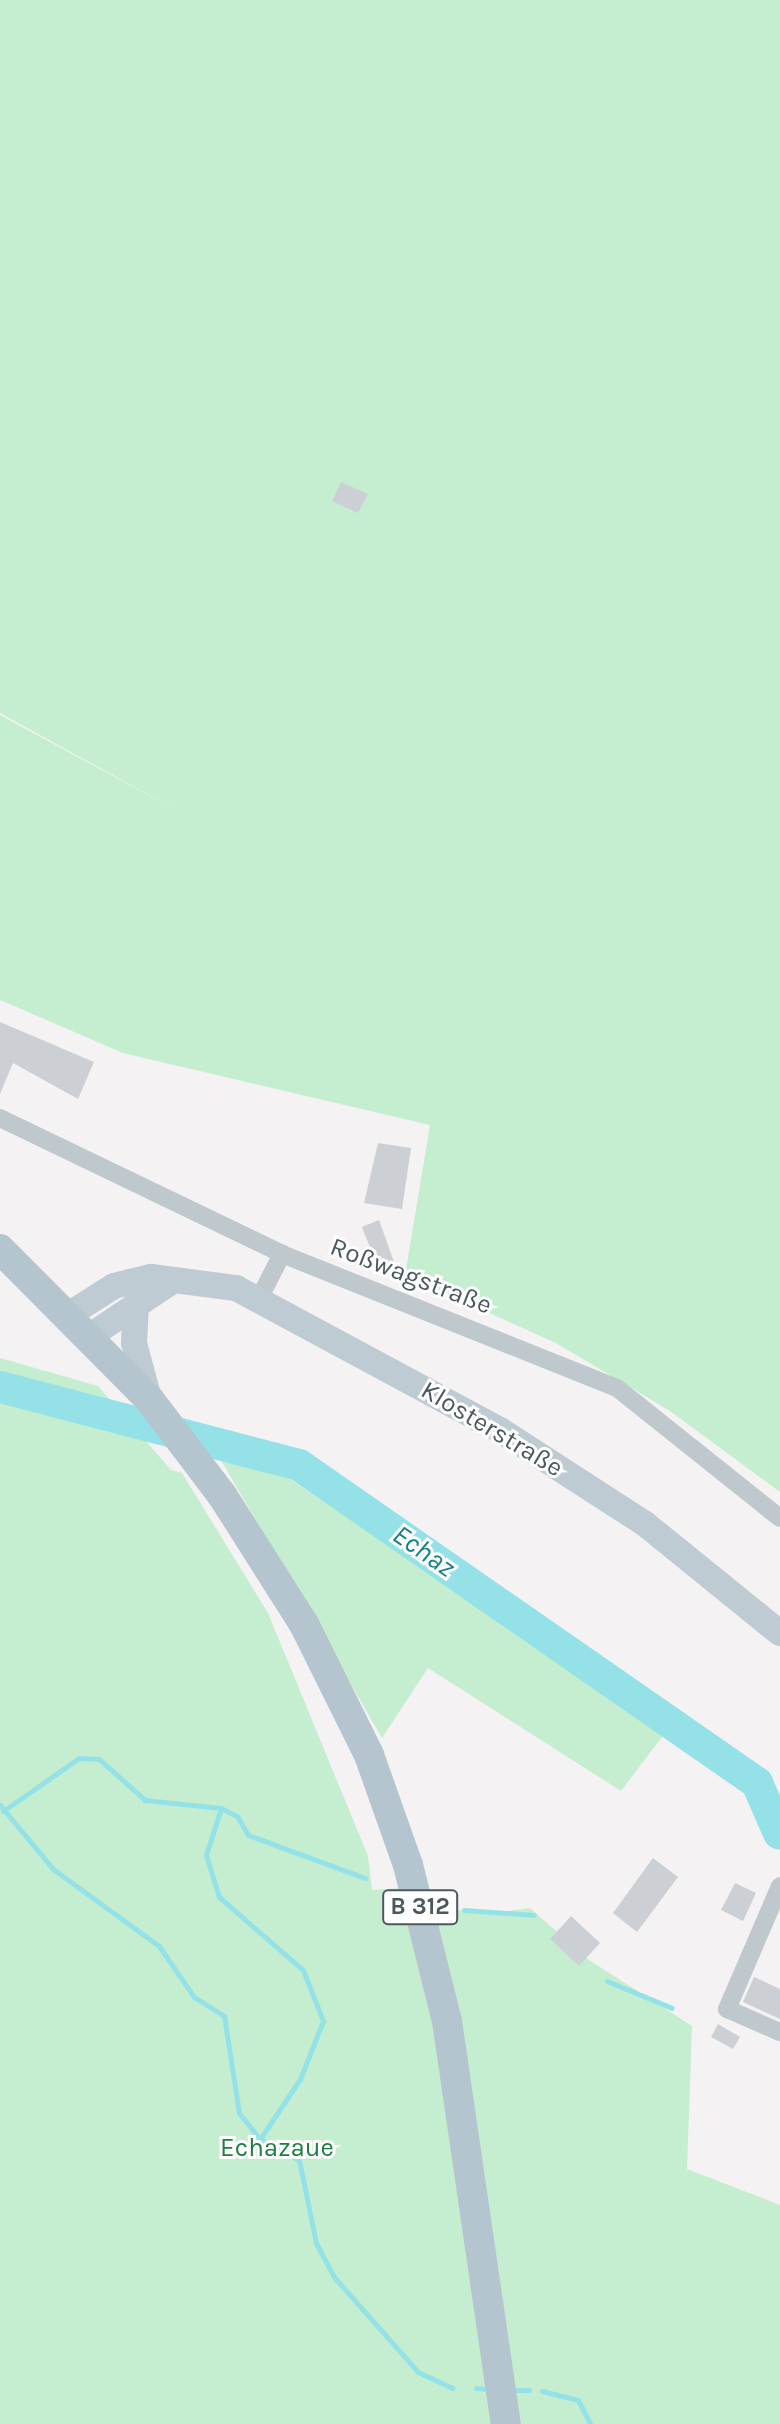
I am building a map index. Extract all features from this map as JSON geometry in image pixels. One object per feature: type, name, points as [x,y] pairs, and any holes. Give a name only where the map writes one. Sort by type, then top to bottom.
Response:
[{"type":"main road","name":"B 312","points":[[0,1249],[80,1325],[156,1407],[243,1523],[338,1688],[408,1865],[454,2053],[506,2424]]},
{"type":"main road","name":"Klosterstraße","points":[[80,1325],[114,1286],[177,1278],[214,1281],[259,1299],[513,1438],[644,1523],[780,1633]]},
{"type":"main road","points":[[80,1325],[136,1303],[177,1278]]},
{"type":"main road","points":[[136,1303],[134,1343],[156,1407]]},
{"type":"street","name":"Roßwagstraße","points":[[0,1118],[282,1254],[617,1388],[780,1518]]},
{"type":"street","points":[[259,1299],[282,1254]]},
{"type":"street","points":[[780,1887],[727,2009],[780,2032]]},
{"type":"green space","points":[[0,0],[780,0],[780,1492],[670,1411],[556,1343],[405,1275],[430,1125],[123,1053],[0,1000],[0,715],[189,817],[0,713]]},
{"type":"green space","name":"Echazaue","points":[[0,1358],[98,1386],[171,1470],[182,1473],[268,1613],[368,1856],[372,1890],[419,1887],[448,1908],[485,1914],[530,1908],[589,1960],[692,2026],[687,2169],[780,2205],[780,2424],[0,2424]]},
{"type":"green space","points":[[218,1455],[270,1466],[668,1729],[621,1791],[428,1668],[382,1738]]},
{"type":"building","points":[[341,482],[368,494],[358,513],[332,501]]},
{"type":"building","points":[[0,1022],[94,1062],[78,1099],[13,1063],[0,1094]]},
{"type":"building","points":[[378,1143],[411,1148],[402,1209],[364,1203]]},
{"type":"building","points":[[379,1220],[394,1262],[378,1268],[362,1227]]},
{"type":"building","points":[[653,1858],[678,1877],[637,1932],[613,1913]]},
{"type":"building","points":[[735,1883],[756,1893],[743,1921],[721,1910]]},
{"type":"building","points":[[571,1916],[600,1943],[579,1966],[550,1939]]},
{"type":"building","points":[[754,1977],[780,1989],[780,2019],[743,2002]]},
{"type":"building","points":[[718,2024],[740,2037],[733,2049],[711,2037]]},
{"type":"waterway","name":"Echaz","points":[[0,1387],[299,1465],[757,1783],[779,1833]]},
{"type":"waterway","points":[[3,1811],[79,1758],[99,1759],[145,1800],[221,1808],[237,1816],[248,1835],[365,1878]]},
{"type":"waterway","points":[[0,1805],[53,1869],[159,1946],[194,1997],[224,2016],[239,2113],[260,2139],[299,2160],[316,2243],[334,2277],[418,2372],[452,2388]]},
{"type":"waterway","points":[[221,1808],[206,1855],[219,1897],[303,1970],[323,2021],[300,2079],[260,2139]]},
{"type":"waterway","points":[[464,1910],[534,1915]]},
{"type":"waterway","points":[[607,1981],[672,2008]]},
{"type":"waterway","points":[[476,2388],[490,2389]]},
{"type":"waterway","points":[[512,2390],[529,2390]]},
{"type":"waterway","points":[[542,2391],[578,2400],[590,2424]]}]
